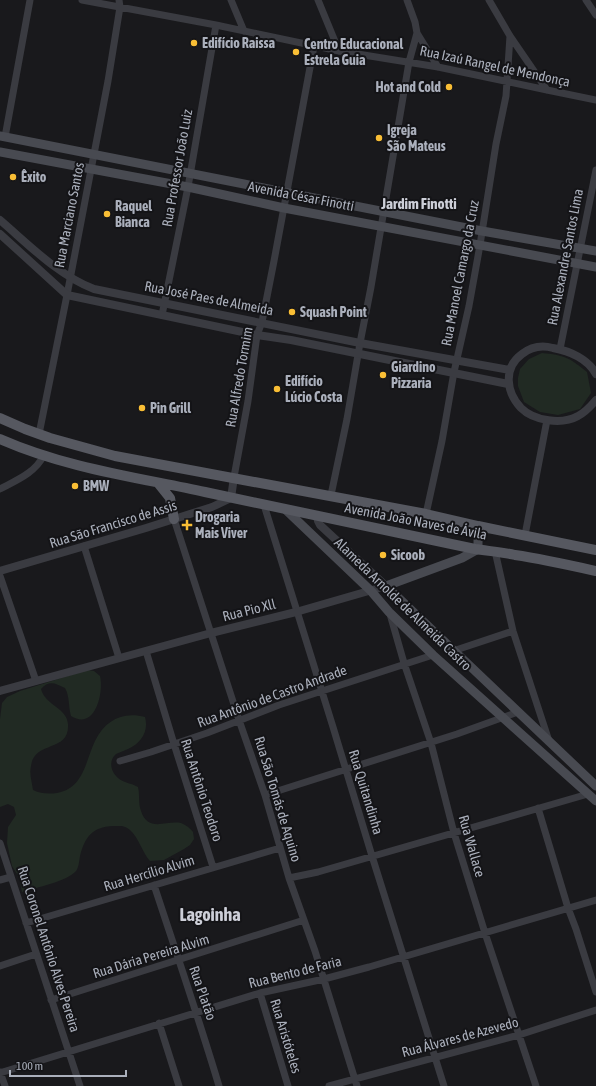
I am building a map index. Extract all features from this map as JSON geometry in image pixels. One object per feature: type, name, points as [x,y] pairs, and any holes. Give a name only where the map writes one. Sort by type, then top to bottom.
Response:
[{"type":"main road","name":"Avenida César Finotti","points":[[3,137],[482,231],[596,251]]},
{"type":"main road","name":"Avenida César Finotti","points":[[0,152],[91,168],[284,208],[596,267]]},
{"type":"main road","name":"Avenida João Naves de Ávila","points":[[0,418],[39,434],[89,450],[114,456],[426,514],[596,550]]},
{"type":"main road","name":"Avenida João Naves de Ávila","points":[[0,439],[81,467],[158,483],[181,486],[286,510],[478,549],[596,570]]},
{"type":"main road","points":[[158,483],[170,498],[174,518]]},
{"type":"main road","name":"Alameda Arnolde de Almeida Castro","points":[[286,510],[371,591],[389,612],[433,655],[596,801]]},
{"type":"main road","points":[[478,526],[478,549]]},
{"type":"main road","name":"Rua Pio Xll","points":[[386,586],[462,558],[478,549]]},
{"type":"main road","name":"Alameda Arnolde de Almeida Castro","points":[[386,586],[596,786]]},
{"type":"street","points":[[3,137],[30,0]]},
{"type":"street","name":"Rua Izaú Rangel de Mendonça","points":[[82,0],[120,4],[314,46],[438,67],[596,100]]},
{"type":"street","points":[[231,0],[244,31]]},
{"type":"street","points":[[318,0],[339,51]]},
{"type":"street","points":[[407,0],[415,22],[417,33],[438,67]]},
{"type":"street","points":[[489,0],[510,36],[547,90]]},
{"type":"street","points":[[586,0],[596,15]]},
{"type":"street","name":"Rua Marciano Santos","points":[[39,434],[94,154],[120,4]]},
{"type":"street","name":"Rua Professor João Luiz","points":[[162,315],[166,303],[188,187],[216,25]]},
{"type":"street","points":[[331,496],[347,419],[410,62],[417,33]]},
{"type":"street","name":"Rua Manoel Camargo da Cruz","points":[[426,514],[442,441],[454,372],[469,306],[480,245],[496,144],[506,96],[510,36]]},
{"type":"street","name":"Rua Alfredo Tormim","points":[[234,478],[248,401],[257,335],[262,322],[314,46]]},
{"type":"street","name":"Rua Alexandre Santos Lima","points":[[560,349],[596,170]]},
{"type":"street","name":"Rua José Paes de Almeida","points":[[0,220],[70,277],[81,284],[94,289],[360,343],[510,370]]},
{"type":"street","points":[[0,234],[67,295]]},
{"type":"street","name":"Rua José Paes de Almeida","points":[[67,295],[257,335],[291,340],[508,384]]},
{"type":"street","points":[[596,374],[589,364],[567,351],[550,347],[539,347],[528,349],[513,363],[510,370],[508,384],[516,401],[522,408],[530,414],[547,420],[566,421],[578,417],[588,410],[596,400]]},
{"type":"street","points":[[525,535],[547,420]]},
{"type":"street","points":[[0,489],[32,471],[44,455]]},
{"type":"street","points":[[231,498],[234,478]]},
{"type":"street","name":"Rua São Francisco de Assis","points":[[0,571],[212,507],[231,498]]},
{"type":"street","name":"Rua Quitandinha","points":[[264,505],[444,1086]]},
{"type":"street","name":"Alameda Arnolde de Almeida Castro","points":[[317,516],[320,525],[386,586]]},
{"type":"street","name":"Rua São Tomás de Aquino","points":[[174,518],[239,720],[265,795],[289,878],[324,980],[357,1086]]},
{"type":"street","points":[[84,546],[119,658]]},
{"type":"street","points":[[495,551],[513,631],[550,743]]},
{"type":"street","points":[[0,576],[36,681]]},
{"type":"street","name":"Rua Pio Xll","points":[[0,691],[212,633],[296,612],[386,586]]},
{"type":"street","name":"Rua Wallace","points":[[389,612],[430,743],[454,833],[485,933],[536,1086]]},
{"type":"street","points":[[453,651],[513,631]]},
{"type":"street","name":"Rua Antônio Teodoro","points":[[146,652],[213,867]]},
{"type":"street","name":"Rua Antônio de Castro Andrade","points":[[120,761],[207,733],[321,691],[404,663],[433,655]]},
{"type":"street","points":[[265,795],[430,743],[518,712]]},
{"type":"street","points":[[289,878],[318,872],[588,794]]},
{"type":"street","points":[[538,808],[568,908],[596,992]]},
{"type":"street","name":"Rua Coronel Antônio Alves Pereira","points":[[0,843],[80,1086]]},
{"type":"street","name":"Rua Hercílio Alvim","points":[[26,923],[280,848]]},
{"type":"street","points":[[0,880],[11,877]]},
{"type":"street","name":"Rua Platão","points":[[154,885],[178,961],[197,1013],[219,1086]]},
{"type":"street","name":"Rua Bento de Faria","points":[[0,1073],[260,993],[324,980],[596,900]]},
{"type":"street","name":"Rua Dária Pereira Alvim","points":[[51,1000],[304,920]]},
{"type":"street","points":[[0,966],[36,954]]},
{"type":"street","name":"Rua Aristóteles","points":[[260,993],[288,1086]]},
{"type":"street","name":"Rua Álvares de Azevedo","points":[[329,1086],[519,1035],[596,1010]]},
{"type":"street","points":[[160,1023],[179,1086]]},
{"type":"street","points":[[0,1073],[5,1086]]},
{"type":"shaded area","points":[[542,353],[566,358],[576,363],[587,372],[591,393],[580,409],[558,415],[540,412],[524,402],[518,386],[520,369],[529,359]]},
{"type":"shaded area","points":[[87,670],[94,671],[100,676],[101,692],[96,708],[92,714],[86,718],[79,719],[71,716],[68,695],[65,688],[49,683],[41,689],[47,699],[64,714],[68,724],[67,733],[63,739],[38,753],[34,758],[30,772],[33,790],[48,794],[57,793],[73,786],[82,773],[99,734],[109,723],[122,716],[137,715],[145,717],[146,727],[143,736],[133,747],[116,754],[111,763],[112,770],[120,780],[138,787],[140,808],[144,818],[148,822],[153,824],[181,823],[193,832],[194,839],[190,845],[164,860],[150,861],[136,837],[128,828],[117,826],[100,828],[90,834],[84,843],[78,868],[72,875],[59,881],[22,892],[19,877],[12,866],[7,843],[8,827],[16,815],[14,807],[8,804],[0,807],[0,719],[2,703],[7,697],[20,691]]},
{"type":"place","name":"Edifício Raissa","points":[[194,43]]},
{"type":"place","name":"Centro Educacional Estrela Guia","points":[[296,52]]},
{"type":"place","name":"Hot and Cold","points":[[449,87]]},
{"type":"place","name":"Igreja São Mateus","points":[[379,138]]},
{"type":"place","name":"Êxito","points":[[13,177]]},
{"type":"place","name":"Raquel Bianca","points":[[107,214]]},
{"type":"place","name":"Squash Point","points":[[292,312]]},
{"type":"place","name":"Giardino Pizzaria","points":[[383,375]]},
{"type":"place","name":"Edifício Lúcio Costa","points":[[277,389]]},
{"type":"place","name":"Pin Grill","points":[[142,408]]},
{"type":"place","name":"BMW","points":[[75,486]]},
{"type":"place","name":"Drogaria Mais Viver","points":[[187,525]]},
{"type":"place","name":"Sicoob","points":[[383,555]]},
{"type":"district","name":"Jardim Finotti","points":[[419,204]]},
{"type":"district","name":"Lagoinha","points":[[210,915]]}]
